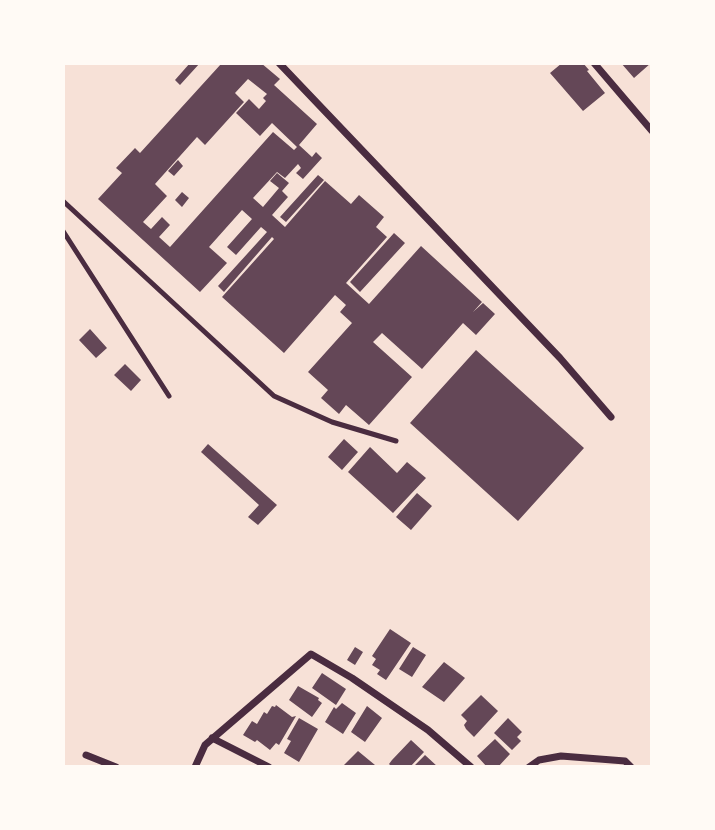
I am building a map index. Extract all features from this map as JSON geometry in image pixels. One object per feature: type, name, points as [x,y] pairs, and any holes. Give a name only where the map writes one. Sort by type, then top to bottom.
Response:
[{"type":"street","points":[[279,63],[561,358],[611,417]]},
{"type":"street","points":[[594,63],[652,131]]},
{"type":"street","points":[[195,767],[205,745],[212,738],[311,654],[352,678],[428,730],[471,767]]},
{"type":"street","points":[[212,738],[269,767]]},
{"type":"street","points":[[86,755],[116,767]]},
{"type":"street","points":[[529,767],[539,760],[561,756],[625,761],[631,767]]},
{"type":"lane","points":[[63,201],[274,396],[332,422],[397,441]]},
{"type":"lane","points":[[63,231],[169,396]]},
{"type":"building","points":[[190,63],[200,63],[180,85],[175,80]]},
{"type":"building","points":[[219,63],[261,63],[280,79],[274,85],[317,124],[299,145],[312,157],[316,152],[322,158],[303,179],[296,173],[301,168],[298,164],[285,178],[277,172],[253,198],[263,207],[279,188],[270,181],[277,173],[289,183],[282,191],[288,197],[272,215],[285,227],[325,181],[351,204],[359,195],[384,217],[376,227],[387,237],[346,283],[369,304],[421,246],[482,302],[473,312],[483,303],[495,314],[476,335],[463,323],[422,369],[382,333],[373,342],[412,377],[369,425],[346,405],[339,414],[321,398],[328,390],[308,372],[352,323],[340,312],[346,305],[335,295],[284,353],[222,297],[274,239],[272,237],[224,292],[218,286],[267,232],[261,227],[236,255],[227,247],[252,219],[242,210],[209,247],[227,263],[200,292],[98,199],[122,173],[116,168],[135,148],[140,153],[221,64]],"holes":[[[248,79],[267,94],[263,98],[266,101],[259,109],[249,99],[236,113],[260,136],[272,123],[297,147],[294,150],[273,132],[170,247],[159,237],[170,225],[162,217],[151,229],[143,222],[167,196],[155,184],[197,137],[205,145],[244,102],[235,93]]]},
{"type":"building","points":[[562,63],[583,63],[605,93],[583,111],[550,73]]},
{"type":"building","points":[[621,63],[651,63],[634,78]]},
{"type":"building","points":[[178,160],[183,166],[174,176],[168,171]]},
{"type":"building","points":[[318,175],[324,180],[286,222],[280,217]]},
{"type":"building","points":[[182,192],[189,198],[182,207],[175,200]]},
{"type":"building","points":[[394,233],[405,243],[360,292],[350,282]]},
{"type":"building","points":[[90,329],[107,348],[96,358],[79,340]]},
{"type":"building","points":[[476,350],[584,448],[518,521],[410,423]]},
{"type":"building","points":[[125,364],[141,380],[131,391],[114,375]]},
{"type":"building","points":[[344,439],[358,452],[342,470],[328,457]]},
{"type":"building","points":[[208,444],[277,505],[258,525],[248,517],[259,505],[201,452]]},
{"type":"building","points":[[370,447],[397,473],[407,462],[426,478],[393,513],[348,472]]},
{"type":"building","points":[[417,493],[432,506],[411,530],[396,517]]},
{"type":"building","points":[[390,629],[411,643],[386,680],[377,674],[380,670],[372,665],[376,659],[372,656]]},
{"type":"building","points":[[355,647],[363,652],[355,665],[347,660]]},
{"type":"building","points":[[413,647],[426,655],[412,677],[399,669]]},
{"type":"building","points":[[444,662],[465,678],[444,702],[422,687]]},
{"type":"building","points":[[322,673],[346,689],[336,705],[312,688]]},
{"type":"building","points":[[298,686],[319,698],[322,703],[312,717],[289,700]]},
{"type":"building","points":[[481,695],[498,711],[474,737],[466,729],[464,725],[467,721],[461,715]]},
{"type":"building","points":[[342,703],[356,713],[343,734],[325,722],[334,707],[336,709]]},
{"type":"building","points":[[276,705],[292,717],[296,716],[279,745],[276,743],[270,750],[257,740],[255,742],[243,735],[252,721],[257,724],[264,712],[267,714],[272,706]]},
{"type":"building","points":[[367,706],[382,718],[365,742],[351,732]]},
{"type":"building","points":[[299,718],[318,729],[299,762],[284,753],[291,741],[287,739]]},
{"type":"building","points":[[508,718],[522,732],[517,737],[521,741],[512,750],[494,733]]},
{"type":"building","points":[[495,739],[510,754],[498,767],[487,767],[477,756]]},
{"type":"building","points":[[411,740],[424,752],[410,767],[392,767],[389,764]]},
{"type":"building","points":[[358,751],[375,765],[374,767],[342,767]]},
{"type":"building","points":[[425,755],[438,767],[413,767]]}]
